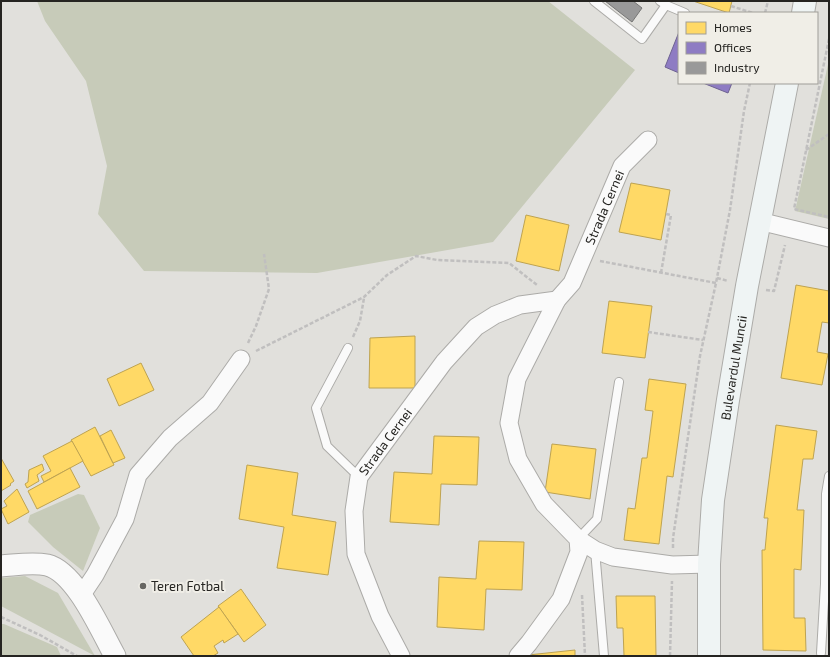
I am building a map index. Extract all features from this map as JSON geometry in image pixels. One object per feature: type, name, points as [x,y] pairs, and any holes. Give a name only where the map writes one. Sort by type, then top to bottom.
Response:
[{"type":"main road","points":[[803,12],[805,1]]},
{"type":"main road","name":"Bulevardul Muncii","points":[[709,656],[709,564],[713,500],[726,408],[759,221],[787,84]]},
{"type":"street","name":"Strada Cernei","points":[[648,140],[622,166],[584,258],[572,283],[557,300],[517,379],[509,423],[518,459],[544,504],[578,539],[595,550],[614,557],[672,565],[709,564]]},
{"type":"street","points":[[759,221],[829,238]]},
{"type":"street","name":"Strada Cernei","points":[[401,656],[380,616],[356,554],[354,511],[359,477],[444,362],[476,327],[495,315],[520,305],[557,300]]},
{"type":"street","points":[[81,596],[95,575],[125,519],[138,475],[170,438],[210,403],[240,359]]},
{"type":"street","points":[[518,656],[561,600],[579,552],[578,539]]},
{"type":"street","points":[[1,566],[30,564],[47,566],[61,572],[72,582],[115,656]]},
{"type":"lane","points":[[594,1],[642,39],[663,3],[683,12]]},
{"type":"lane","points":[[348,348],[316,408],[327,446],[359,477]]},
{"type":"lane","points":[[578,539],[597,520],[619,382]]},
{"type":"lane","points":[[821,653],[827,584],[826,494],[829,476]]},
{"type":"lane","points":[[595,550],[604,656]]},
{"type":"path","points":[[765,12],[768,1]]},
{"type":"path","points":[[731,6],[750,12]]},
{"type":"path","points":[[829,39],[794,209],[829,216]]},
{"type":"path","points":[[670,656],[673,538],[700,356],[730,210],[744,111],[750,84]]},
{"type":"path","points":[[806,150],[829,134]]},
{"type":"path","points":[[661,273],[671,215],[666,214]]},
{"type":"path","points":[[240,359],[256,326],[269,289],[264,254]]},
{"type":"path","points":[[240,359],[364,297],[387,275],[416,256],[437,260],[509,263],[557,300]]},
{"type":"path","points":[[584,258],[716,283]]},
{"type":"path","points":[[348,348],[360,321],[364,297]]},
{"type":"path","points":[[648,332],[703,340]]},
{"type":"path","points":[[582,592],[585,656]]},
{"type":"path","points":[[1,618],[40,635],[77,656]]},
{"type":"green space","points":[[37,1],[548,1],[635,70],[493,242],[317,273],[144,271],[98,214],[107,166],[86,81],[45,21]]},
{"type":"green space","points":[[829,60],[829,219],[795,211]]},
{"type":"green space","points":[[78,494],[84,495],[100,528],[83,571],[53,547],[28,522],[30,515]]},
{"type":"green space","points":[[25,576],[58,593],[95,656],[1,606],[1,578]]},
{"type":"green space","points":[[1,624],[57,647],[61,656],[1,656]]},
{"type":"building: Homes","points":[[693,1],[732,1],[729,12]]},
{"type":"building: Homes","points":[[631,183],[670,190],[661,240],[619,232]]},
{"type":"building: Homes","points":[[526,215],[569,225],[559,271],[516,261]]},
{"type":"building: Homes","points":[[796,285],[829,291],[829,323],[822,322],[817,352],[828,354],[822,385],[781,378]]},
{"type":"building: Homes","points":[[609,301],[652,306],[645,358],[602,353]]},
{"type":"building: Homes","points":[[415,336],[415,388],[369,388],[370,338]]},
{"type":"building: Homes","points":[[141,363],[154,390],[119,406],[107,379]]},
{"type":"building: Homes","points":[[649,379],[686,384],[673,477],[667,476],[659,544],[624,540],[628,508],[635,509],[642,458],[647,458],[653,411],[645,410]]},
{"type":"building: Homes","points":[[776,425],[817,431],[813,459],[803,459],[797,510],[804,510],[801,570],[794,569],[794,618],[805,618],[806,651],[763,650],[762,550],[765,550],[768,518],[764,518]]},
{"type":"building: Homes","points":[[95,427],[114,465],[91,476],[71,440]]},
{"type":"building: Homes","points":[[111,430],[125,458],[113,463],[100,436]]},
{"type":"building: Homes","points":[[434,436],[479,437],[477,485],[441,484],[439,525],[390,522],[394,472],[432,474]]},
{"type":"building: Homes","points":[[72,441],[83,461],[44,482],[41,476],[51,471],[43,456]]},
{"type":"building: Homes","points":[[552,444],[596,449],[590,499],[545,492]]},
{"type":"building: Homes","points":[[1,458],[14,481],[10,484],[11,485],[1,491]]},
{"type":"building: Homes","points":[[42,464],[44,470],[37,475],[39,481],[27,488],[25,484],[28,482],[29,470]]},
{"type":"building: Homes","points":[[247,465],[298,473],[292,515],[336,522],[328,575],[277,568],[284,527],[239,519]]},
{"type":"building: Homes","points":[[70,468],[80,487],[37,509],[28,491]]},
{"type":"building: Homes","points":[[17,489],[29,512],[8,524],[1,509],[7,506],[4,501]]},
{"type":"building: Homes","points":[[479,541],[524,542],[522,590],[486,589],[484,630],[437,627],[439,577],[476,579]]},
{"type":"building: Homes","points":[[241,589],[266,625],[244,642],[218,606]]},
{"type":"building: Homes","points":[[616,596],[655,596],[656,656],[624,656],[623,628],[617,628]]},
{"type":"building: Homes","points":[[219,607],[238,634],[224,643],[223,640],[214,646],[218,653],[213,656],[194,656],[181,637]]},
{"type":"building: Homes","points":[[575,650],[575,656],[528,656],[528,655]]},
{"type":"building: Offices","points":[[678,34],[678,73],[665,67]]},
{"type":"building: Offices","points":[[706,84],[732,84],[728,93]]},
{"type":"building: Industry","points":[[605,1],[633,1],[642,8],[632,22]]},
{"type":"place","name":"Teren Fotbal","points":[[143,586]]}]
